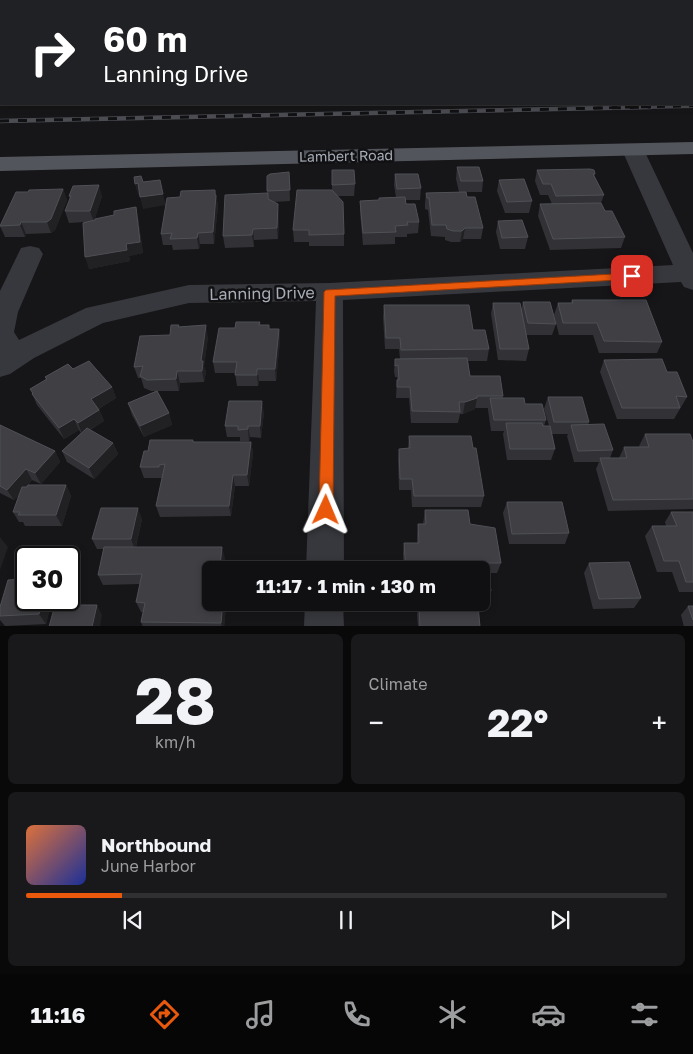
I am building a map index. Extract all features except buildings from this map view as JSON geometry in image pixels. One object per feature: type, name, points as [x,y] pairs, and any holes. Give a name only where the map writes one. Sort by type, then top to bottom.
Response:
[{"type":"main road","name":"Lambert Road","points":[[0,164],[693,148]]},
{"type":"street","points":[[633,150],[691,277]]},
{"type":"street","points":[[13,358],[0,332],[4,312],[30,254]]},
{"type":"street","name":"Lanning Drive","points":[[13,358],[96,315],[189,294],[330,292],[691,277]]},
{"type":"street","points":[[325,561],[330,292]]},
{"type":"street","points":[[324,611],[324,626]]},
{"type":"railway","points":[[593,108],[693,106]]},
{"type":"railway","points":[[0,121],[651,107]]},
{"type":"route","points":[[326,510],[330,292],[632,276]]}]
